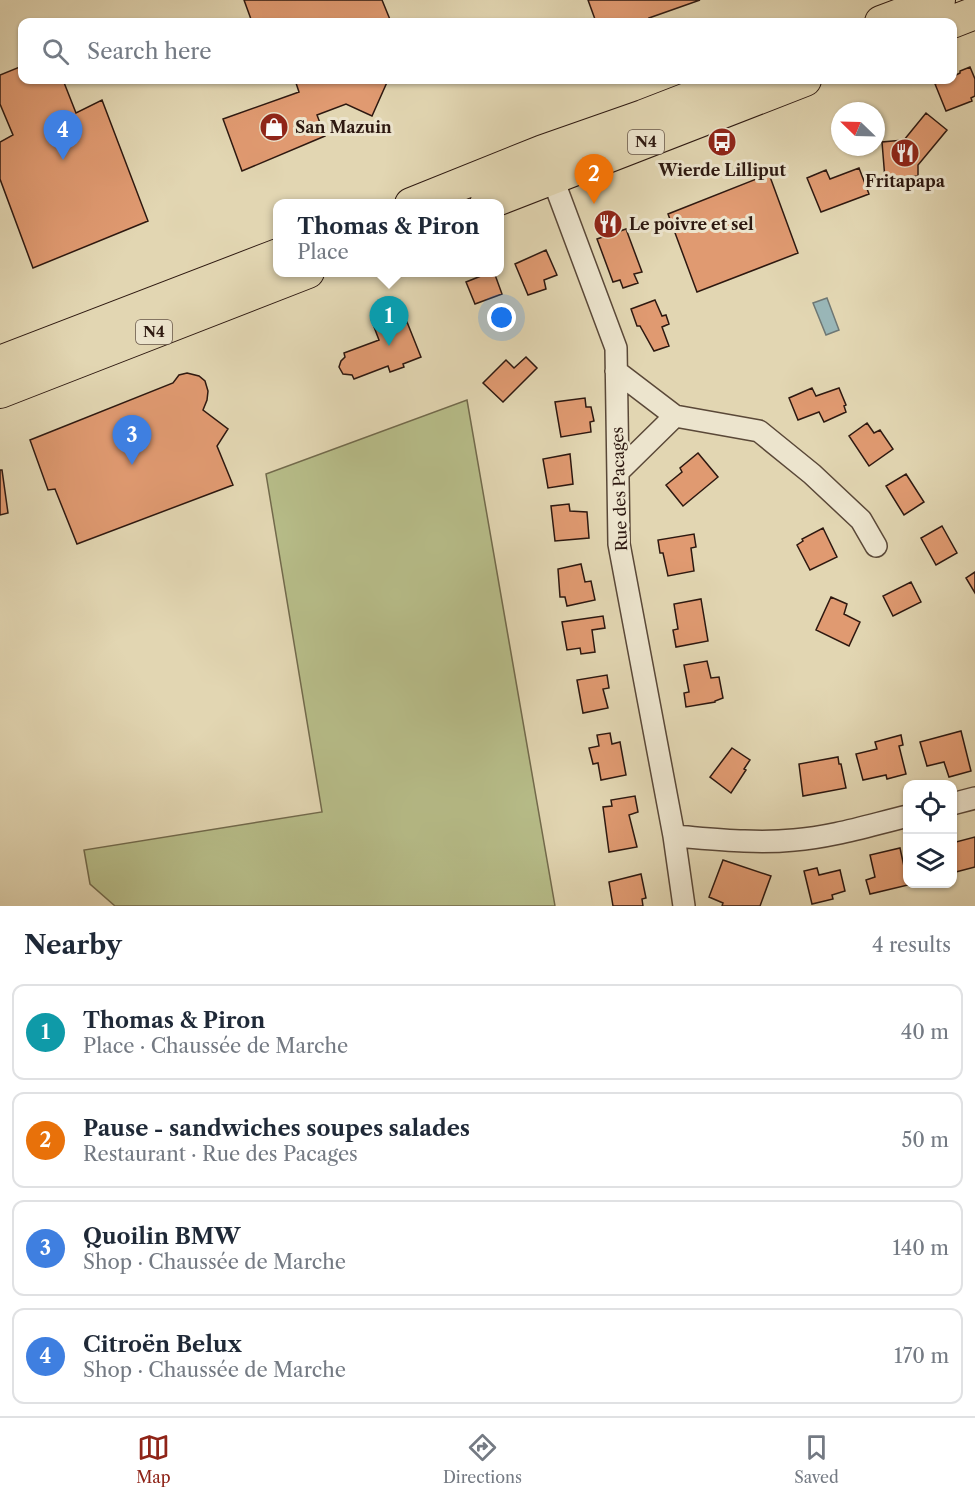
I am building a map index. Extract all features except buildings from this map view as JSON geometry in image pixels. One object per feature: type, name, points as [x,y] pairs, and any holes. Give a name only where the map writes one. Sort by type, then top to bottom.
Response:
[{"type":"main road","points":[[892,18],[939,0]]},
{"type":"main road","points":[[957,20],[975,13]]},
{"type":"main road","name":"N4","points":[[494,199],[547,165],[643,116],[726,84]]},
{"type":"main road","name":"N4","points":[[428,199],[547,165],[793,84]]},
{"type":"main road","name":"N4","points":[[0,362],[273,257]]},
{"type":"main road","name":"N4","points":[[0,392],[298,277]]},
{"type":"street","name":"Rue des Pacages","points":[[547,165],[616,348],[619,544],[674,836],[684,906]]},
{"type":"street","points":[[616,370],[675,416],[759,431],[812,474],[861,520],[876,546]]},
{"type":"street","points":[[618,472],[675,416]]},
{"type":"street","points":[[957,803],[975,798]]},
{"type":"street","points":[[674,836],[723,840],[794,840],[850,831],[903,817]]},
{"type":"green space","points":[[467,400],[555,906],[115,906],[90,884],[84,850],[322,812],[266,474]]},
{"type":"water","points":[[827,298],[839,330],[826,335],[813,303]]},
{"type":"place","name":"San Mazuin","points":[[274,127]]},
{"type":"place","name":"Wierde Lilliput","points":[[722,142]]},
{"type":"place","name":"Fritapapa","points":[[905,153]]},
{"type":"place","name":"Citroën Belux","points":[[63,160]]},
{"type":"place","name":"Pause - sandwiches soupes salades","points":[[594,204]]},
{"type":"place","name":"Le poivre et sel","points":[[608,224]]},
{"type":"place","name":"Thomas & Piron","points":[[389,346]]},
{"type":"place","name":"Quoilin BMW","points":[[132,465]]}]
